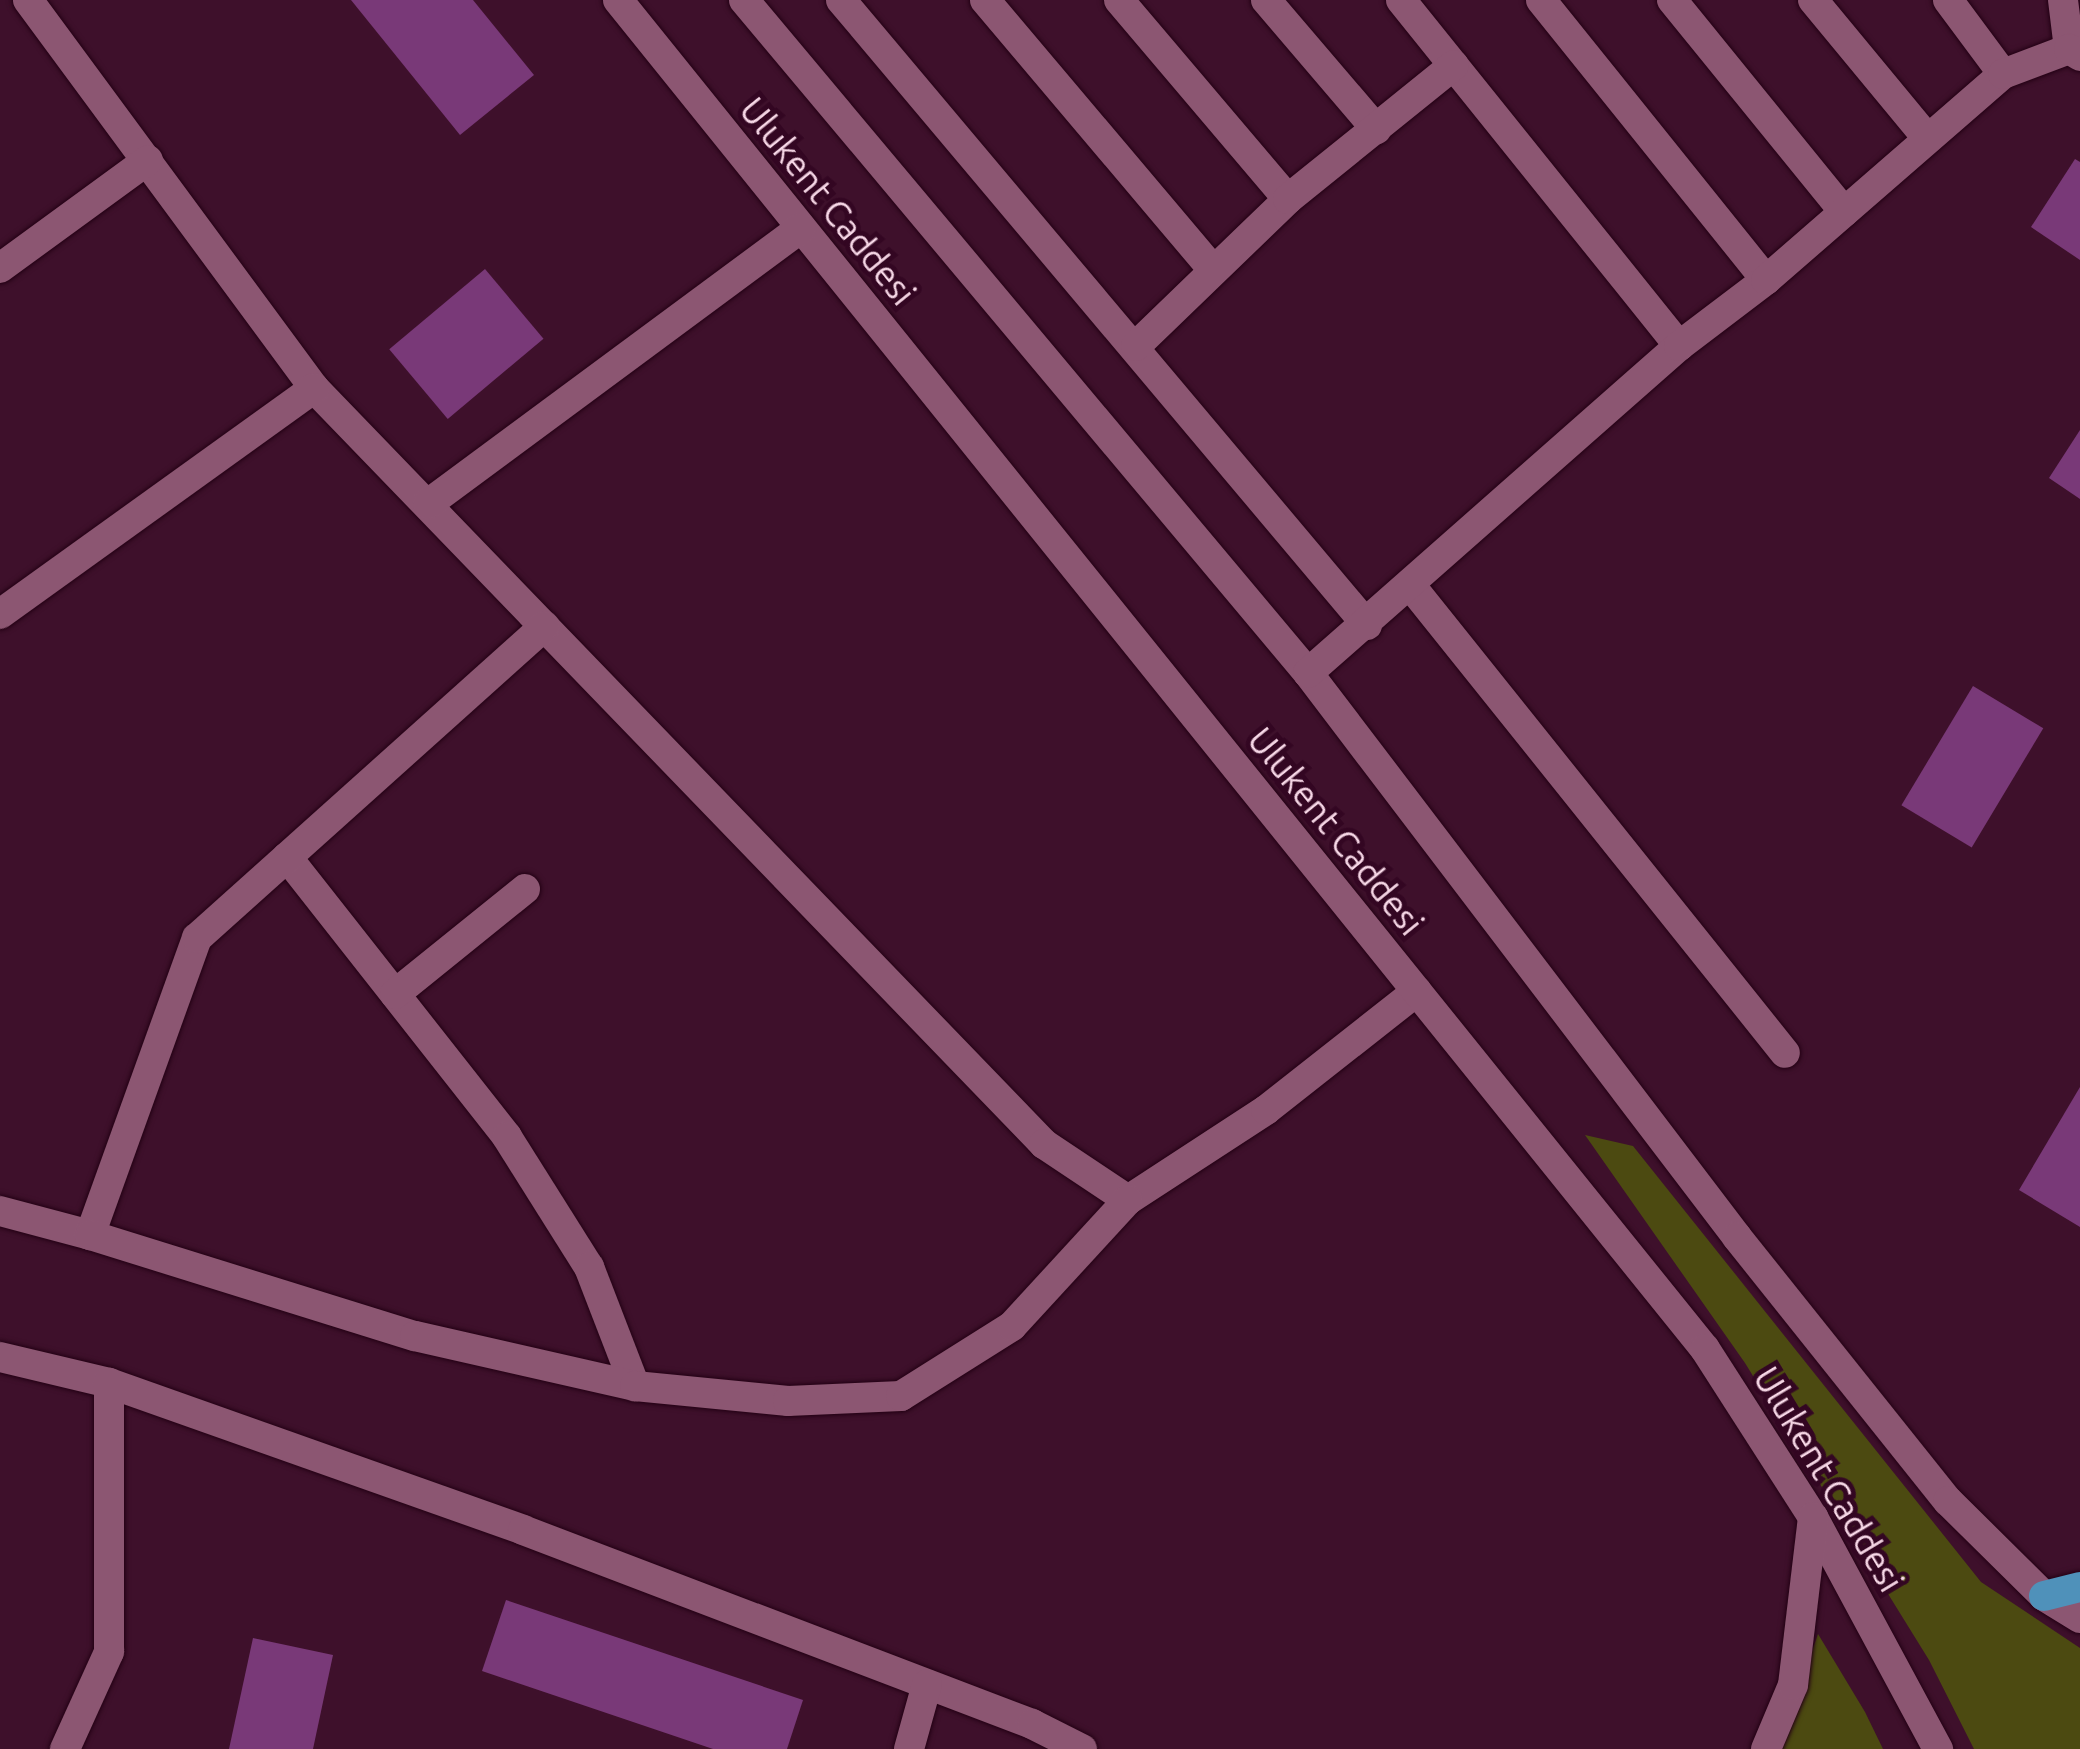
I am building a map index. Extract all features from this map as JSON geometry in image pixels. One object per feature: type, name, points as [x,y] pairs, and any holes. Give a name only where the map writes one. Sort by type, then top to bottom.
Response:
[{"type":"main road","points":[[2044,1596],[2080,1588]]},
{"type":"street","points":[[28,0],[314,388],[1044,1144],[1128,1200]]},
{"type":"street","name":"Ulukent Caddesi","points":[[618,0],[1705,1349],[1813,1516],[1938,1749]]},
{"type":"street","points":[[744,0],[1308,673],[1824,1346],[1948,1501],[2044,1596],[2080,1618]]},
{"type":"street","points":[[841,0],[1367,625]]},
{"type":"street","points":[[985,0],[1212,269]]},
{"type":"street","points":[[1119,0],[1288,199]]},
{"type":"street","points":[[1266,0],[1376,130]]},
{"type":"street","points":[[1401,0],[1679,346]]},
{"type":"street","points":[[1541,0],[1766,280]]},
{"type":"street","points":[[1672,0],[1844,212]]},
{"type":"street","points":[[1813,0],[1928,139]]},
{"type":"street","points":[[1948,0],[2003,74]]},
{"type":"street","points":[[1308,673],[1367,625],[1679,346],[1766,280],[2003,74],[2075,52],[2063,0]]},
{"type":"street","points":[[1136,346],[1288,199],[1454,65]]},
{"type":"street","points":[[0,268],[148,160]]},
{"type":"street","points":[[428,504],[801,228]]},
{"type":"street","points":[[0,614],[314,388]]},
{"type":"street","points":[[1410,586],[1785,1053]]},
{"type":"street","points":[[90,1235],[196,938],[545,626]]},
{"type":"street","points":[[287,857],[507,1137],[589,1267],[635,1386]]},
{"type":"street","points":[[395,994],[525,889]]},
{"type":"street","points":[[0,1211],[415,1336],[635,1386],[788,1401],[901,1396],[1012,1326],[1128,1200],[1266,1110],[1417,992]]},
{"type":"street","points":[[0,1356],[109,1383],[523,1530],[927,1684],[1082,1749]]},
{"type":"street","points":[[65,1749],[109,1652],[109,1383]]},
{"type":"street","points":[[1766,1749],[1793,1685],[1813,1516]]},
{"type":"street","points":[[910,1749],[927,1684]]},
{"type":"shaded area","points":[[1585,1135],[1633,1146],[1981,1582],[2080,1648],[2080,1749],[1974,1749],[1929,1660],[1745,1363]]},
{"type":"shaded area","points":[[1818,1634],[1865,1712],[1883,1749],[1778,1749]]},
{"type":"building","points":[[351,0],[473,0],[534,75],[460,135]]},
{"type":"building","points":[[2075,159],[2080,162],[2080,260],[2031,227]]},
{"type":"building","points":[[485,269],[543,339],[448,419],[389,349]]},
{"type":"building","points":[[2080,430],[2080,499],[2049,478]]},
{"type":"building","points":[[1973,686],[2043,728],[1972,847],[1901,805]]},
{"type":"building","points":[[2080,1087],[2080,1227],[2019,1190]]},
{"type":"building","points":[[506,1600],[803,1700],[787,1749],[713,1749],[482,1671]]},
{"type":"building","points":[[253,1638],[333,1655],[313,1749],[229,1749]]}]
